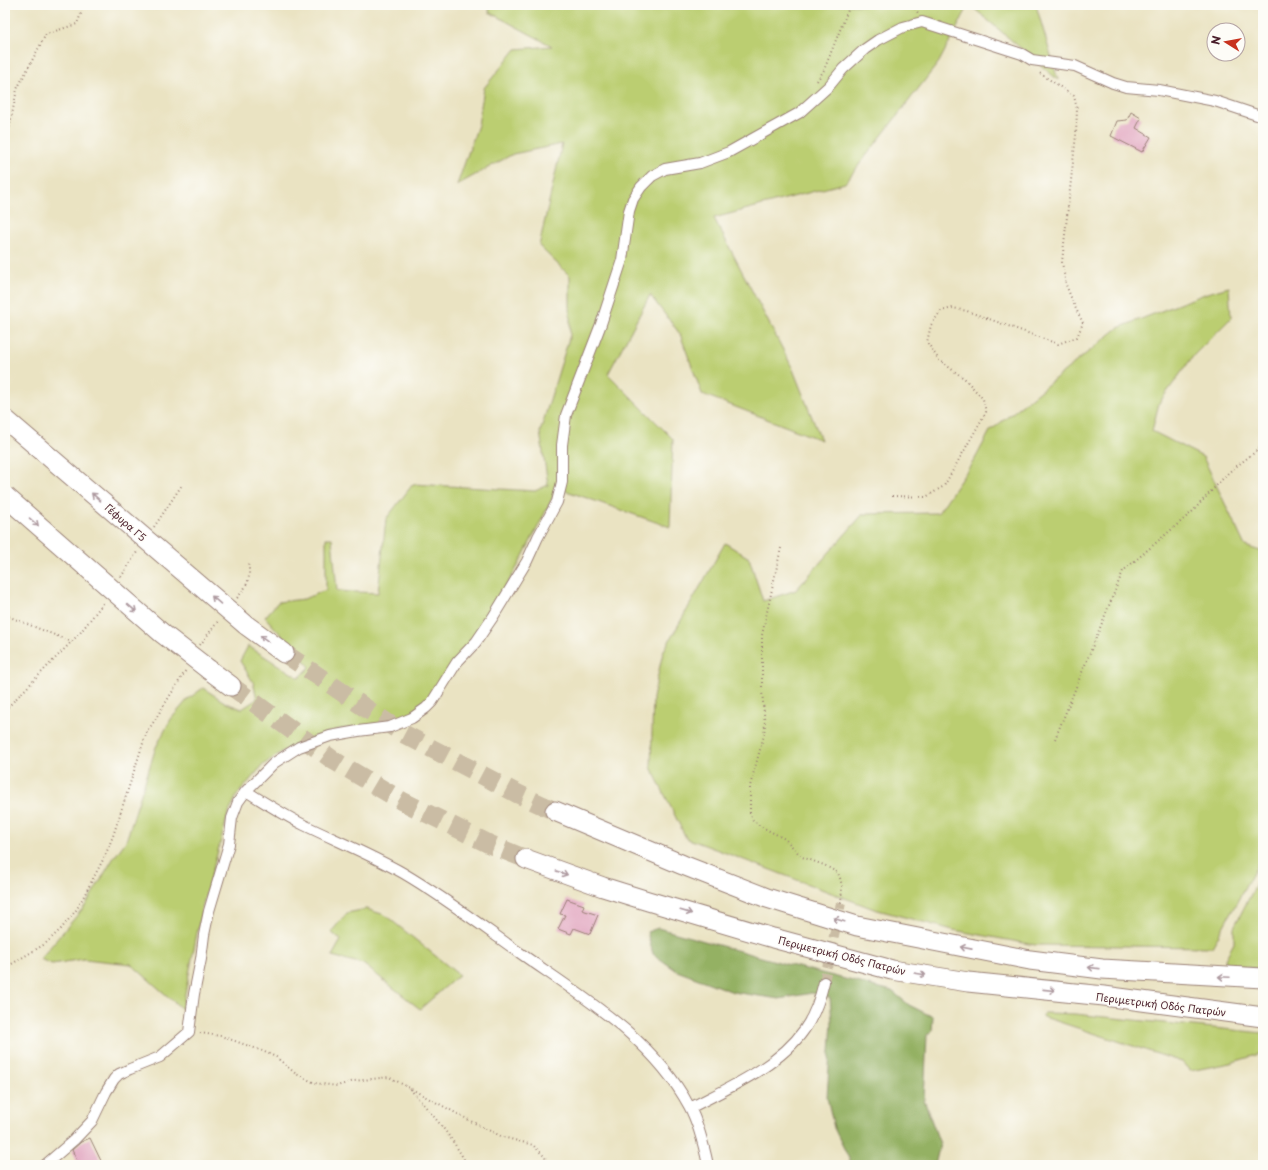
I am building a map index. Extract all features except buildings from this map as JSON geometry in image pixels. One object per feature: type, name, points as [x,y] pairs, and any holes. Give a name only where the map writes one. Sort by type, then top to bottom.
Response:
[{"type":"highway","name":"Γέφυρα Γ5","points":[[5,419],[246,625],[284,653]]},
{"type":"highway","points":[[5,496],[163,634],[231,686]]},
{"type":"highway","points":[[555,811],[683,865],[767,898],[857,926],[1030,960],[1102,969],[1263,978]]},
{"type":"highway","name":"Περιμετρική Οδός Πατρών","points":[[526,859],[603,887],[648,901],[773,938],[892,970],[968,982],[1104,996],[1263,1017]]},
{"type":"street","points":[[45,1165],[74,1140],[92,1120],[106,1092],[119,1074],[160,1057],[189,1032],[194,994],[209,912],[229,844],[232,818],[238,802],[246,791],[274,763],[304,744],[344,733],[390,727],[422,712],[432,702],[457,662],[476,642],[527,562],[557,502],[562,482],[562,445],[566,415],[601,324],[620,268],[629,211],[633,199],[641,187],[652,176],[665,169],[700,163],[729,152],[799,113],[829,86],[865,49],[878,40],[903,27],[922,22],[1022,54],[1032,60],[1075,66],[1113,83],[1126,87],[1159,90],[1215,101],[1263,117]]},
{"type":"street","points":[[246,791],[302,824],[368,854],[404,874],[461,911],[570,988],[636,1039],[665,1070],[690,1108],[701,1137],[708,1165]]},
{"type":"street","points":[[690,1108],[752,1075],[789,1047],[804,1031],[811,1019],[817,1007],[824,982]]},
{"type":"path","points":[[5,138],[8,135],[17,89],[46,34],[77,24],[83,5]]},
{"type":"path","points":[[814,86],[824,70],[850,5]]},
{"type":"path","points":[[892,496],[926,497],[944,486],[986,412],[983,399],[965,378],[939,360],[927,342],[931,325],[942,310],[953,308],[967,310],[1058,344],[1077,337],[1083,323],[1066,285],[1062,262],[1076,135],[1077,109],[1074,96],[1028,66],[1022,54]]},
{"type":"path","points":[[1055,739],[1123,570],[1192,512],[1229,472],[1263,446]]},
{"type":"path","points":[[152,531],[182,486]]},
{"type":"path","points":[[781,548],[762,635],[762,691],[766,724],[750,786],[750,815],[752,820],[760,826],[785,839],[802,858],[824,865],[838,873],[842,886],[841,903]]},
{"type":"path","points":[[117,583],[138,550]]},
{"type":"path","points":[[234,603],[248,583],[250,574],[248,562]]},
{"type":"path","points":[[5,710],[72,642],[108,596]]},
{"type":"path","points":[[5,615],[72,642]]},
{"type":"path","points":[[198,648],[219,620]]},
{"type":"path","points":[[5,968],[62,930],[77,909],[105,856],[113,836],[146,734],[188,667]]},
{"type":"path","points":[[189,1032],[221,1036],[251,1046],[276,1057],[296,1074],[315,1083],[337,1086],[354,1081],[389,1077],[480,1126],[503,1136],[533,1145],[545,1157],[547,1165]]},
{"type":"path","points":[[407,1087],[454,1141],[467,1165]]},
{"type":"green space","points":[[490,5],[969,5],[939,62],[845,183],[714,218],[792,367],[821,440],[702,394],[680,334],[650,295],[608,374],[673,439],[670,527],[555,487],[552,499],[519,564],[477,635],[425,705],[414,712],[378,726],[340,729],[311,738],[283,751],[263,765],[237,795],[228,815],[202,908],[182,1009],[131,964],[84,959],[52,964],[40,959],[85,906],[113,859],[126,841],[156,747],[171,719],[188,699],[203,688],[226,703],[242,709],[257,699],[253,682],[240,661],[248,646],[299,678],[310,667],[265,617],[278,602],[304,599],[326,590],[326,538],[332,538],[337,591],[378,593],[386,519],[413,484],[535,491],[548,485],[540,432],[570,335],[570,276],[539,246],[562,144],[513,154],[457,185],[478,125],[484,88],[516,49],[552,46],[489,12]]},
{"type":"green space","points":[[970,5],[1036,5],[1058,80]]},
{"type":"green space","points":[[1229,287],[1231,318],[1194,355],[1159,403],[1152,431],[1203,457],[1245,546],[1263,552],[1263,855],[1212,947],[1035,945],[953,930],[874,909],[686,838],[651,767],[653,698],[663,652],[725,543],[749,558],[763,601],[796,590],[863,514],[938,513],[975,459],[990,431],[1118,328],[1207,293]]},
{"type":"green space","points":[[1261,875],[1263,877],[1263,969],[1227,966],[1225,959],[1234,943],[1234,927]]},
{"type":"green space","points":[[366,909],[385,915],[459,975],[420,1009],[363,964],[332,956],[341,940],[331,932],[347,913]]},
{"type":"green space","points":[[658,928],[786,964],[892,991],[909,1005],[933,1017],[932,1031],[927,1035],[924,1100],[940,1144],[935,1165],[852,1165],[834,1128],[827,1097],[832,1021],[830,998],[812,993],[779,999],[733,992],[677,971],[653,954],[647,932]]},
{"type":"green space","points":[[1045,1013],[1075,1014],[1263,1033],[1263,1053],[1230,1063],[1190,1071],[1182,1062],[1041,1016]]},
{"type":"tunnel","points":[[284,653],[404,734],[518,794],[555,811]]},
{"type":"tunnel","points":[[231,686],[333,760],[402,801],[489,844],[526,859]]},
{"type":"tunnel","points":[[824,982],[841,903]]}]
